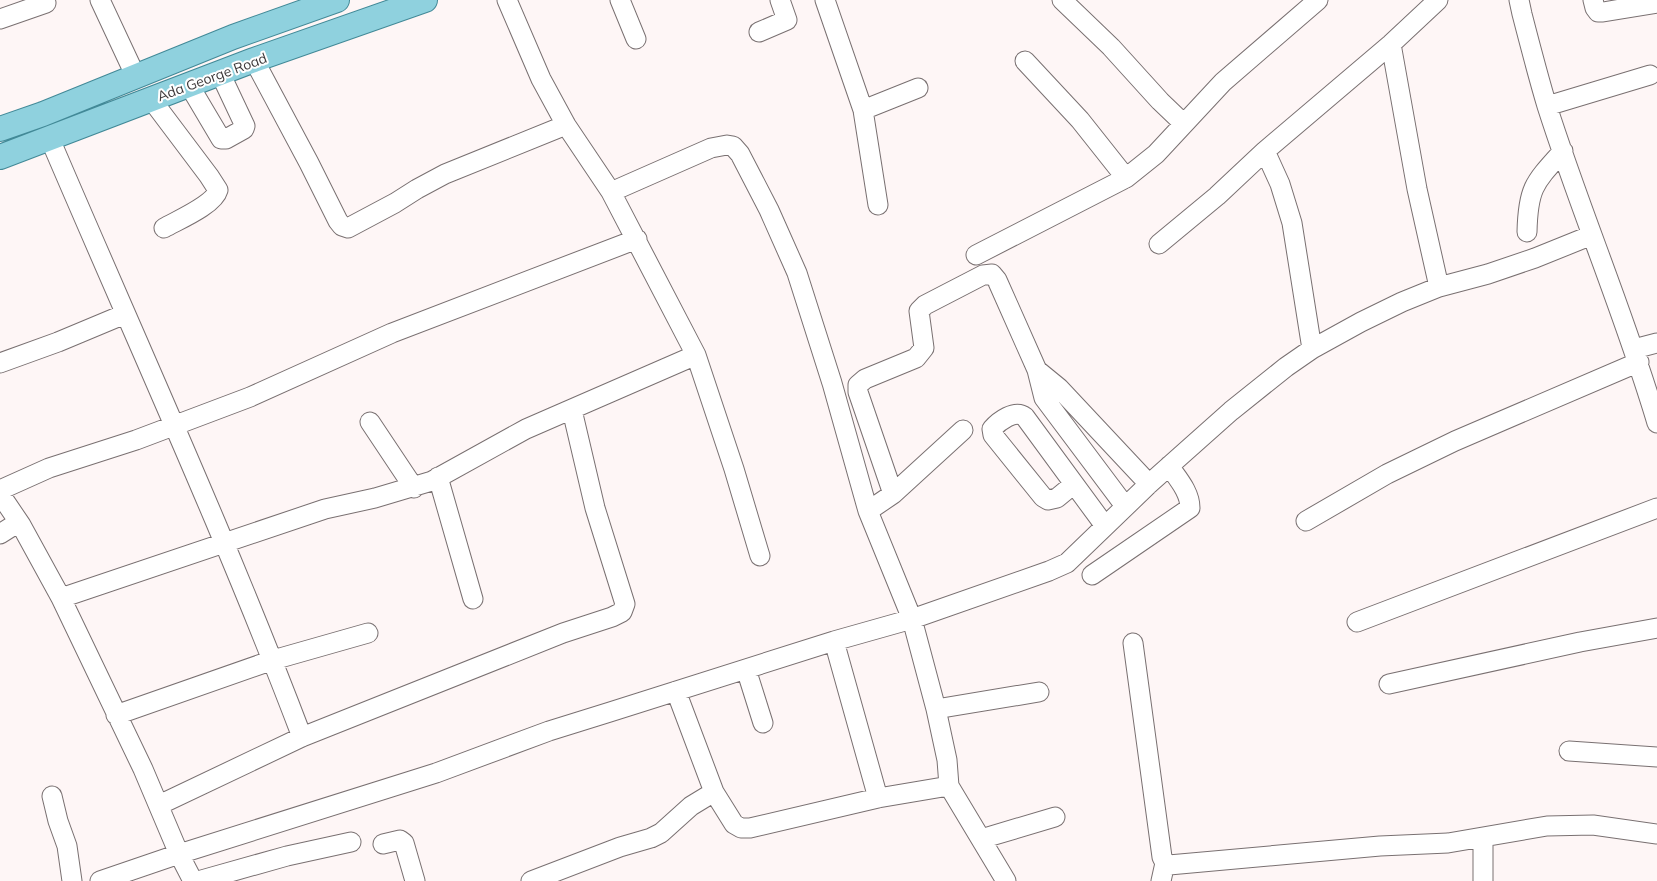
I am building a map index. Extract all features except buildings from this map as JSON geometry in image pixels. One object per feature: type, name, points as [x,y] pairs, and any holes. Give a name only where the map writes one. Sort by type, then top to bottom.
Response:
[{"type":"main road","name":"Ada George Road","points":[[2,125],[43,114],[242,34],[337,0]]},
{"type":"main road","name":"Ada George Road","points":[[0,158],[254,60],[425,0]]},
{"type":"street","points":[[100,0],[136,77]]},
{"type":"street","points":[[507,0],[541,79],[566,125],[611,192],[696,355],[734,469],[760,556]]},
{"type":"street","points":[[620,0],[636,39]]},
{"type":"street","points":[[759,32],[787,20],[780,0]]},
{"type":"street","points":[[825,0],[863,110],[878,205]]},
{"type":"street","points":[[1062,0],[1111,47],[1160,101],[1184,124]]},
{"type":"street","points":[[976,255],[1126,178],[1156,154],[1236,70],[1317,0]]},
{"type":"street","points":[[1159,244],[1217,196],[1265,151],[1391,44],[1438,0]]},
{"type":"street","points":[[1519,0],[1548,106],[1592,235],[1637,355],[1657,423]]},
{"type":"street","points":[[1594,0],[1595,8],[1598,12],[1657,3]]},
{"type":"street","points":[[0,20],[46,4]]},
{"type":"street","points":[[1391,44],[1417,189],[1439,287]]},
{"type":"street","points":[[254,60],[310,163],[338,221],[342,226],[348,228],[445,174],[566,125]]},
{"type":"street","points":[[1025,61],[1080,120],[1126,178]]},
{"type":"street","points":[[188,85],[222,139],[226,140],[244,130],[245,126],[220,73]]},
{"type":"street","points":[[1548,106],[1650,75]]},
{"type":"street","points":[[863,110],[918,88]]},
{"type":"street","points":[[204,111],[231,97]]},
{"type":"street","points":[[151,99],[218,190],[216,196],[205,204],[164,228]]},
{"type":"street","points":[[50,138],[225,542],[302,737]]},
{"type":"street","points":[[611,192],[711,148],[727,145],[733,146],[740,154],[769,210],[797,273],[832,384],[868,511],[891,562],[912,619],[936,709],[947,760],[949,786],[1006,881]]},
{"type":"street","points":[[1265,151],[1280,184],[1292,223],[1312,349]]},
{"type":"street","points":[[1527,232],[1528,206],[1533,188],[1543,172],[1563,151]]},
{"type":"street","points":[[100,881],[179,854],[436,773],[550,732],[746,668],[912,619],[1048,571],[1067,562],[1148,484],[1231,411],[1286,367],[1312,349],[1377,314],[1439,287],[1527,260],[1592,235]]},
{"type":"street","points":[[0,490],[49,468],[136,440],[250,397],[392,333],[637,239]]},
{"type":"street","points":[[893,494],[858,392],[858,385],[864,379],[916,358],[924,348],[919,311],[924,304],[983,275],[992,274],[997,280],[1037,370],[1044,398],[1125,506]]},
{"type":"street","points":[[0,363],[58,342],[125,314]]},
{"type":"street","points":[[1306,521],[1387,474],[1637,355],[1657,343]]},
{"type":"street","points":[[61,598],[325,509],[414,488],[438,478],[526,429],[696,355]]},
{"type":"street","points":[[1037,370],[1059,388],[1148,484]]},
{"type":"street","points":[[1052,409],[1067,397]]},
{"type":"street","points":[[159,805],[302,737],[563,633],[612,618],[622,612],[625,604],[595,508],[572,410]]},
{"type":"street","points":[[1074,484],[1057,498],[1048,500],[1043,497],[993,435],[992,430],[1015,413],[1021,413],[1025,417],[1074,484],[1116,558]]},
{"type":"street","points":[[370,422],[414,488]]},
{"type":"street","points":[[868,511],[893,494],[963,430]]},
{"type":"street","points":[[1097,469],[1118,451]]},
{"type":"street","points":[[1092,575],[1190,508],[1187,493],[1169,466]]},
{"type":"street","points":[[438,478],[473,599]]},
{"type":"street","points":[[0,494],[19,522],[61,598],[143,769],[179,854],[193,881]]},
{"type":"street","points":[[1357,622],[1657,508]]},
{"type":"street","points":[[0,534],[19,522]]},
{"type":"street","points":[[1389,684],[1580,642],[1657,628]]},
{"type":"street","points":[[116,714],[273,660],[368,633]]},
{"type":"street","points":[[834,641],[878,798]]},
{"type":"street","points":[[1133,643],[1163,872]]},
{"type":"street","points":[[746,668],[763,723]]},
{"type":"street","points":[[676,691],[714,792],[734,824],[741,828],[750,828],[878,798],[949,786]]},
{"type":"street","points":[[936,709],[1039,692]]},
{"type":"street","points":[[1569,751],[1657,757]]},
{"type":"street","points":[[530,881],[620,847],[651,838],[661,833],[691,806],[714,792]]},
{"type":"street","points":[[52,796],[66,846],[72,881]]},
{"type":"street","points":[[980,840],[1056,817]]},
{"type":"street","points":[[1163,872],[1169,866],[1380,846],[1448,843],[1547,826],[1593,825],[1657,834]]},
{"type":"street","points":[[1483,838],[1483,881]]},
{"type":"street","points":[[383,844],[400,840],[404,843],[415,881]]},
{"type":"street","points":[[198,881],[287,856],[351,842]]}]
